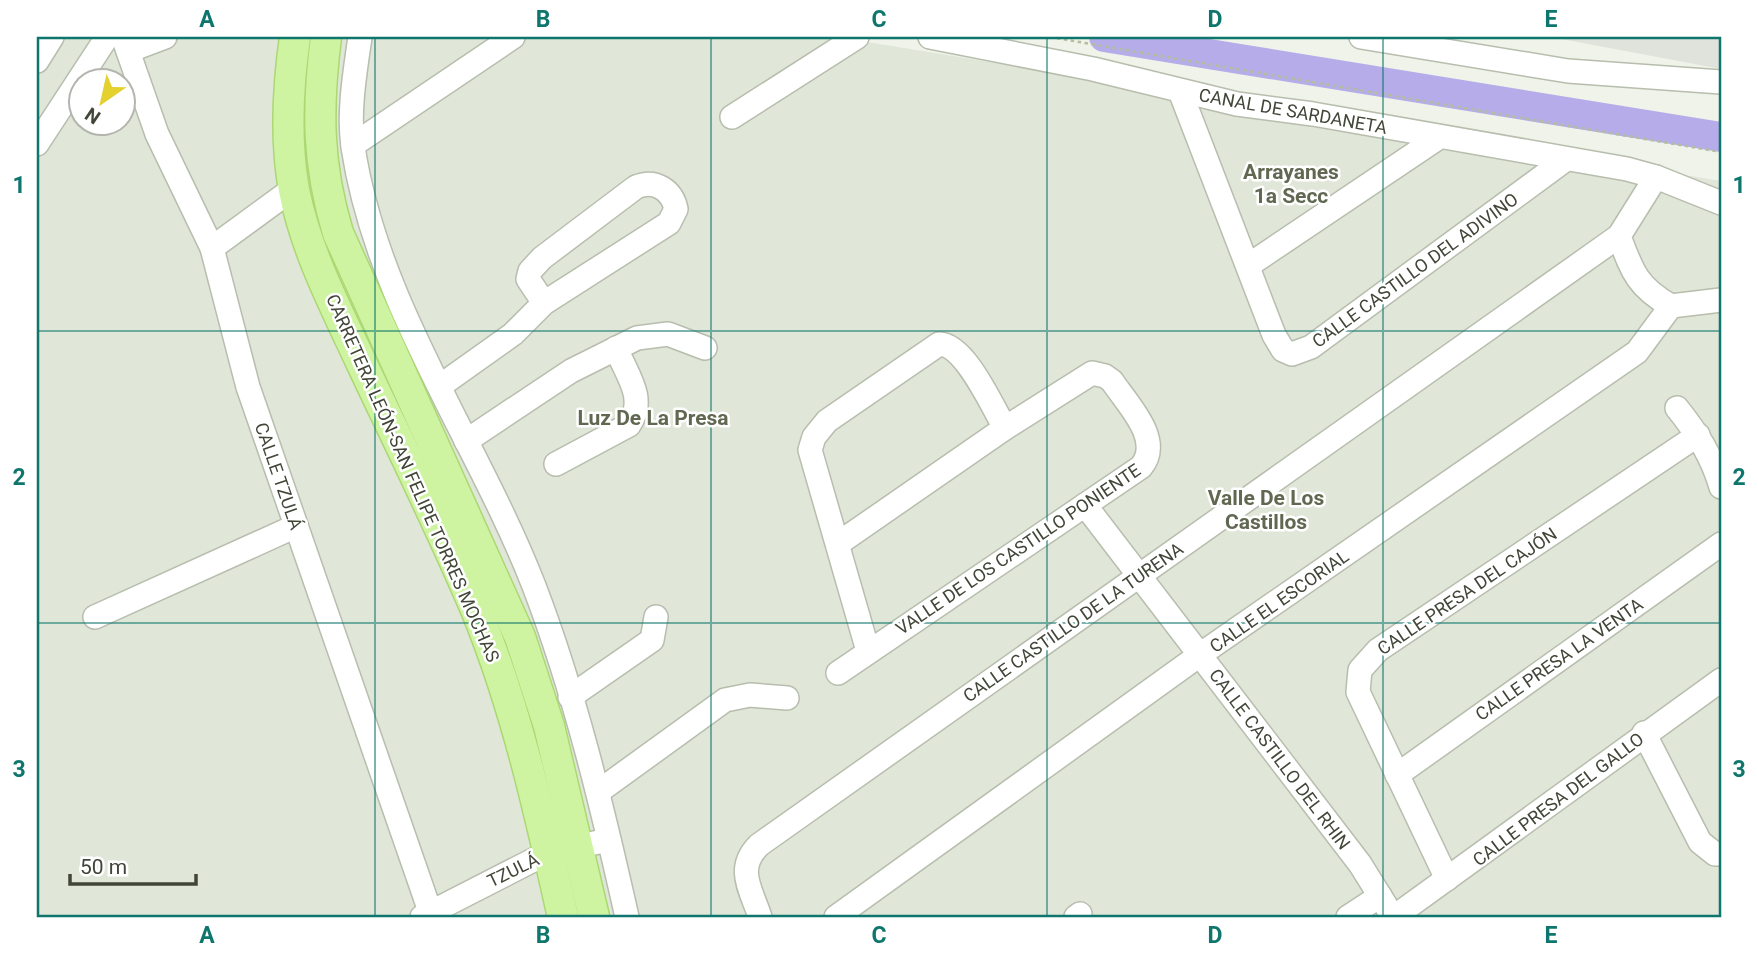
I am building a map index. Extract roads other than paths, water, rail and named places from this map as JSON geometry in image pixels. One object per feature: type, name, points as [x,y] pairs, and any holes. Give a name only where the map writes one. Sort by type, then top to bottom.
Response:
[{"type":"main road","name":"CARRETERA LEÓN-SAN FELIPE TORRES MOCHAS","points":[[295,37],[289,100],[294,188],[310,250],[448,548],[496,661],[549,852],[563,917]]},
{"type":"main road","points":[[326,37],[319,91],[319,147],[324,189],[338,233],[520,637],[550,726],[594,917]]},
{"type":"main road","points":[[496,661],[520,702],[557,827],[562,836],[579,847]]},
{"type":"street","points":[[37,144],[107,37]]},
{"type":"street","points":[[126,44],[165,37]]},
{"type":"street","points":[[360,37],[354,82],[353,145],[367,213],[389,271],[440,386],[534,586],[598,792],[627,917]]},
{"type":"street","points":[[353,145],[513,37]]},
{"type":"street","points":[[732,117],[857,37]]},
{"type":"street","name":"CANAL DE SARDANETA","points":[[930,37],[1093,69],[1237,104],[1313,114],[1657,177],[1721,202]]},
{"type":"street","points":[[1361,37],[1568,71],[1721,82]]},
{"type":"street","name":"CALLE TZULÁ","points":[[126,44],[157,134],[212,248],[248,387],[428,916]]},
{"type":"street","name":"CALLE CASTILLO DEL ADIVINO","points":[[1180,91],[1279,343],[1283,350],[1300,354],[1565,160]]},
{"type":"street","points":[[1249,265],[1438,138]]},
{"type":"street","points":[[1657,177],[1619,236],[1632,272],[1648,293],[1671,306],[1721,300]]},
{"type":"street","points":[[440,386],[513,334],[544,303],[668,223],[676,209],[667,191],[650,183],[636,187],[542,258],[530,271],[528,279],[544,303]]},
{"type":"street","points":[[212,248],[294,188]]},
{"type":"street","name":"CALLE CASTILLO DE LA TURENA","points":[[760,917],[745,871],[750,854],[759,845],[1619,236]]},
{"type":"street","name":"CALLE EL ESCORIAL","points":[[836,917],[1201,654],[1637,352],[1671,306]]},
{"type":"street","points":[[466,442],[571,371],[616,348],[652,334],[668,334],[705,348]]},
{"type":"street","points":[[868,651],[810,450],[814,437],[836,414],[931,346],[947,344],[962,355],[1005,428]]},
{"type":"street","points":[[556,464],[629,425],[636,415],[639,403],[616,348]]},
{"type":"street","name":"VALLE DE LOS CASTILLO PONIENTE","points":[[838,673],[1141,467],[1149,455],[1144,430],[1112,381],[1099,374],[1086,375],[839,543]]},
{"type":"street","points":[[1677,408],[1698,435],[1714,465],[1721,487]]},
{"type":"street","name":"CALLE PRESA DEL CAJÓN","points":[[1447,879],[1358,692],[1360,670],[1367,659],[1698,435]]},
{"type":"street","name":"CALLE CASTILLO DEL RHIN","points":[[1085,505],[1360,864],[1393,917]]},
{"type":"street","points":[[95,617],[296,526]]},
{"type":"street","name":"CALLE PRESA LA VENTA","points":[[1397,775],[1721,544]]},
{"type":"street","points":[[570,696],[652,640],[656,617]]},
{"type":"street","name":"CALLE PRESA DEL GALLO","points":[[1393,917],[1644,733],[1721,680]]},
{"type":"street","points":[[598,792],[725,700],[750,695],[787,698]]},
{"type":"street","points":[[1644,733],[1700,842],[1721,855]]},
{"type":"street","name":"TZULÁ","points":[[428,916],[549,852],[609,839]]},
{"type":"street","points":[[1348,917],[1380,897]]},
{"type":"waterway","points":[[1104,37],[1721,137]]},
{"type":"district","name":"Arrayanes 1a Secc","points":[[1291,184]]},
{"type":"district","name":"Luz De La Presa","points":[[653,418]]},
{"type":"district","name":"Valle De Los Castillos","points":[[1266,510]]}]
